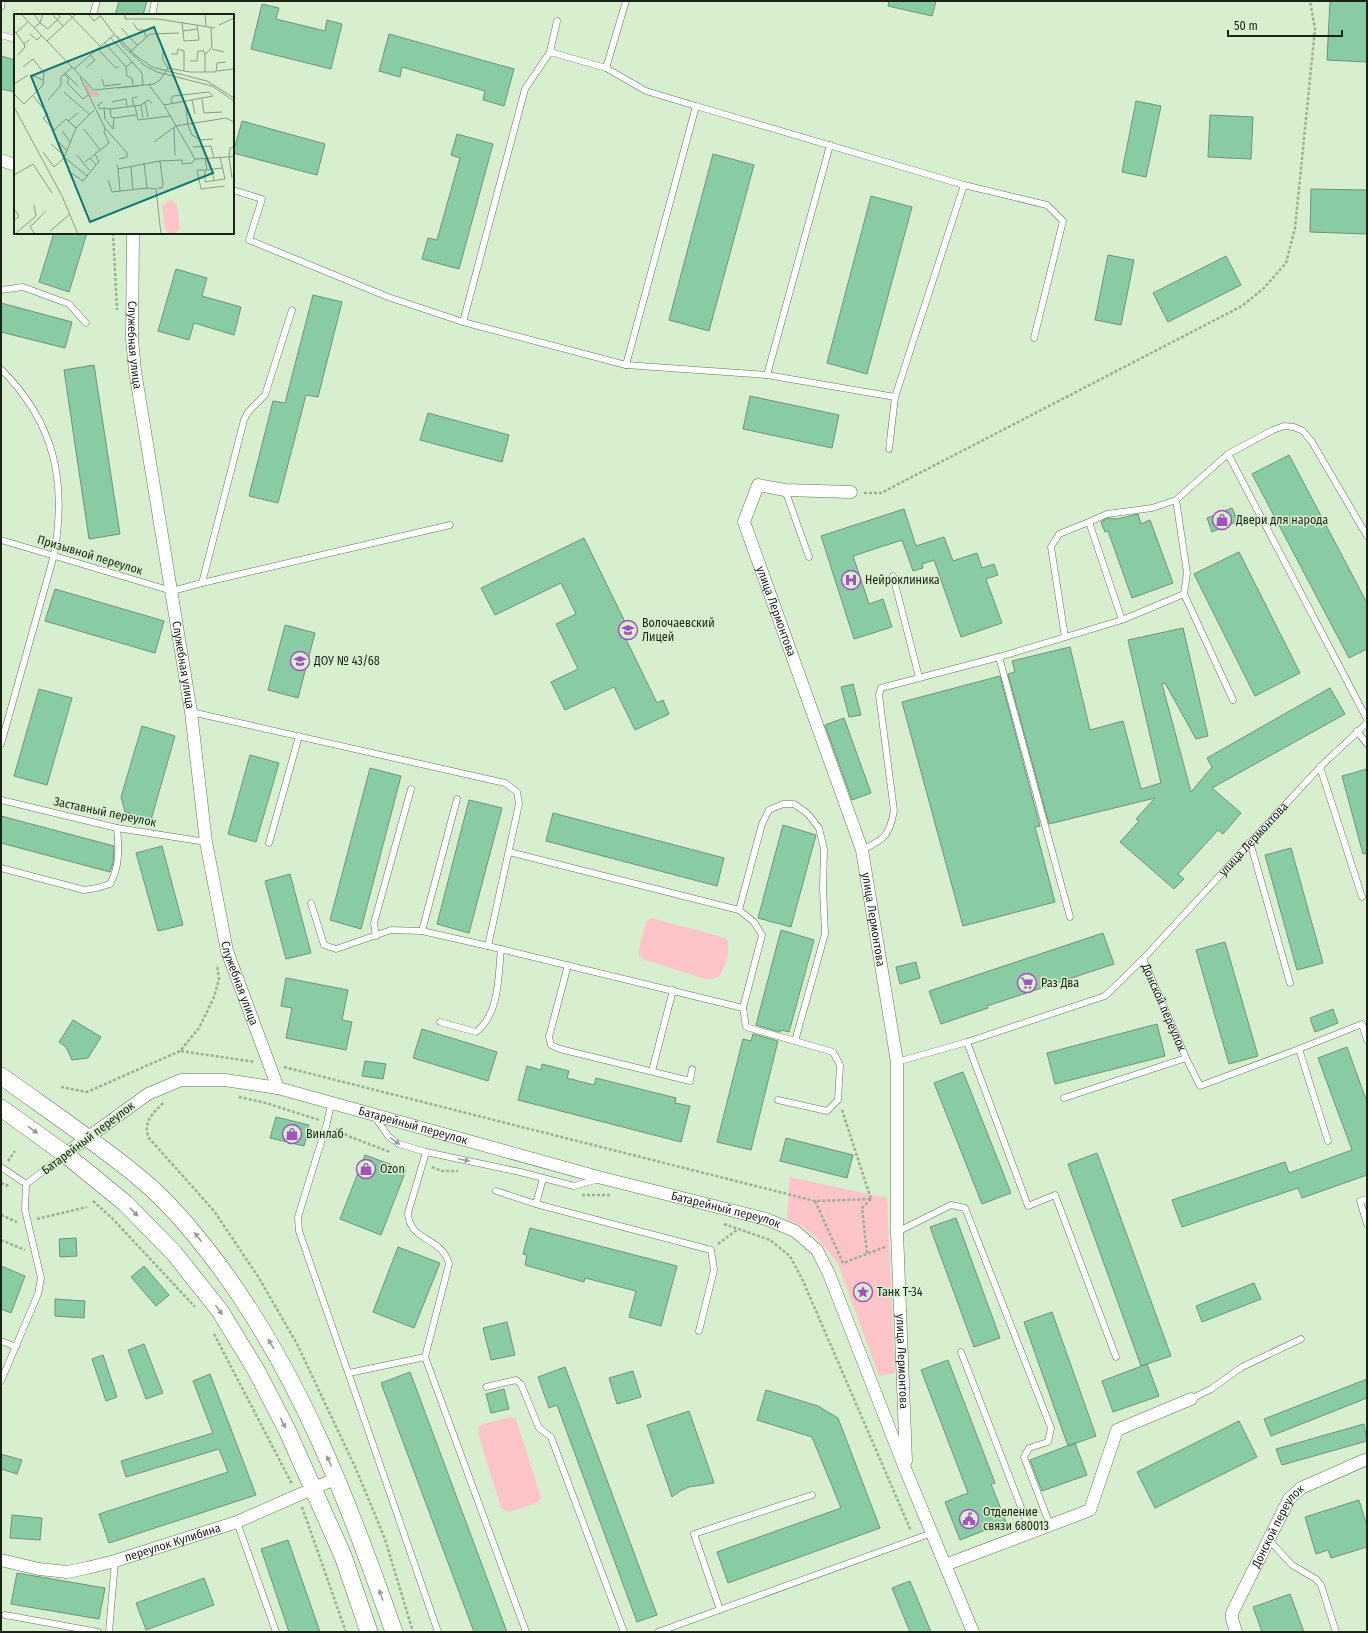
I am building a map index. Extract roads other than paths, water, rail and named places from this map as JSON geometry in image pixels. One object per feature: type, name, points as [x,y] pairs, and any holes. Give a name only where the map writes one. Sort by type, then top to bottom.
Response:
[{"type":"main road","points":[[1,1076],[87,1138],[143,1181],[189,1227],[241,1295],[278,1355],[309,1416],[337,1478],[364,1546],[394,1632]]},
{"type":"main road","points":[[1,1108],[66,1154],[125,1203],[174,1253],[220,1311],[256,1370],[287,1430],[314,1488],[343,1556],[369,1632]]},
{"type":"street","points":[[1,160],[14,165]]},
{"type":"street","name":"Служебная улица","points":[[133,234],[132,339],[135,372],[191,712],[206,842],[227,950],[278,1088]]},
{"type":"street","name":"улица Лермонтова","points":[[851,492],[785,490],[758,485],[744,522],[862,850],[897,1062],[897,1232],[906,1471]]},
{"type":"street","name":"Батарейный переулок","points":[[66,1154],[148,1094],[181,1080],[225,1080],[278,1088],[330,1104],[602,1178],[766,1219],[795,1231],[817,1250]]},
{"type":"street","name":"улица Лермонтова","points":[[817,1250],[829,1274],[906,1471],[972,1632]]},
{"type":"street","points":[[945,1565],[1090,1510],[1117,1430],[1191,1399]]},
{"type":"street","name":"Донской переулок","points":[[1236,1632],[1232,1614],[1289,1499],[1301,1488],[1367,1459]]},
{"type":"street","name":"переулок Кулибина","points":[[1,1560],[39,1569],[66,1572],[116,1561],[237,1522],[337,1478]]},
{"type":"lane","points":[[1,7],[2,1]]},
{"type":"lane","points":[[93,14],[97,1]]},
{"type":"lane","points":[[152,14],[155,1]]},
{"type":"lane","points":[[606,68],[626,1]]},
{"type":"lane","points":[[463,322],[525,89],[550,52],[557,21]]},
{"type":"lane","points":[[1,35],[14,39]]},
{"type":"lane","points":[[550,52],[606,68],[646,91],[964,185],[1047,205],[1063,221],[1034,338]]},
{"type":"lane","points":[[626,365],[696,106]]},
{"type":"lane","points":[[767,375],[830,145]]},
{"type":"lane","points":[[889,449],[895,397],[964,185]]},
{"type":"lane","points":[[234,190],[262,199],[249,240],[388,297],[463,322],[626,365],[767,375],[895,397]]},
{"type":"lane","points":[[1,290],[23,287],[69,304],[86,323]]},
{"type":"lane","points":[[202,583],[244,420],[248,412],[265,395],[292,310]]},
{"type":"lane","points":[[1,369],[10,378],[40,419],[49,441],[59,481],[59,528],[54,555],[1,744]]},
{"type":"lane","points":[[1064,637],[1051,547],[1059,534],[1107,514],[1152,508],[1176,500],[1228,454],[1273,430],[1284,426],[1294,427],[1303,431],[1312,442],[1367,536]]},
{"type":"lane","points":[[1228,454],[1367,718]]},
{"type":"lane","points":[[785,490],[809,557]]},
{"type":"lane","points":[[1176,500],[1187,573],[1184,594],[1233,700]]},
{"type":"lane","points":[[1089,522],[1122,620]]},
{"type":"lane","points":[[172,591],[450,525]]},
{"type":"lane","name":"Призывной переулок","points":[[1,540],[172,591]]},
{"type":"lane","points":[[893,576],[919,677]]},
{"type":"lane","points":[[862,850],[873,845],[886,835],[890,828],[894,811],[879,691],[884,686],[999,657],[1122,620],[1184,594]]},
{"type":"lane","points":[[999,657],[1070,917]]},
{"type":"lane","points":[[191,712],[505,783],[517,792],[519,804],[488,946]]},
{"type":"lane","name":"улица Лермонтова","points":[[1143,959],[1320,767],[1367,723]]},
{"type":"lane","points":[[1357,731],[1367,744]]},
{"type":"lane","points":[[269,843],[299,736]]},
{"type":"lane","points":[[1320,767],[1362,897]]},
{"type":"lane","points":[[376,936],[374,923],[411,789]]},
{"type":"lane","points":[[422,931],[457,799]]},
{"type":"lane","name":"Заставный переулок","points":[[1,800],[117,828],[206,842]]},
{"type":"lane","points":[[739,910],[762,824],[769,810],[783,804],[794,804],[807,813],[819,828],[824,849],[823,888],[825,934],[796,1041]]},
{"type":"lane","points":[[1,868],[84,890],[110,884],[116,874],[120,848],[117,828]]},
{"type":"lane","points":[[1250,842],[1290,983]]},
{"type":"lane","points":[[509,852],[739,910],[754,922],[762,935],[743,1008],[746,1027],[833,1052],[840,1065],[838,1100],[827,1112],[778,1100]]},
{"type":"lane","points":[[311,903],[324,945],[336,949],[391,930],[422,931],[743,1008]]},
{"type":"lane","points":[[440,1022],[476,1032],[485,1026],[495,1004],[501,949]]},
{"type":"lane","name":"Донской переулок","points":[[897,1062],[967,1042],[1105,996],[1143,959],[1186,1058],[1200,1086],[1362,1024],[1367,1040]]},
{"type":"lane","points":[[568,965],[549,1038],[551,1046],[690,1081],[692,1069]]},
{"type":"lane","points":[[652,1072],[673,990]]},
{"type":"lane","points":[[967,1042],[1028,1206],[1054,1195],[1116,1357]]},
{"type":"lane","points":[[1299,1049],[1328,1142]]},
{"type":"lane","points":[[1064,1098],[1186,1058]]},
{"type":"lane","points":[[330,1104],[327,1123],[298,1217],[299,1231],[438,1632]]},
{"type":"lane","points":[[374,1116],[389,1137],[399,1144],[426,1152],[574,1186],[602,1178]]},
{"type":"lane","points":[[426,1152],[408,1213],[408,1222],[413,1230],[444,1251],[449,1264],[425,1356],[526,1632]]},
{"type":"lane","name":"Батарейный переулок","points":[[26,1184],[66,1154]]},
{"type":"lane","points":[[1,1167],[26,1184],[25,1210],[41,1278],[38,1294],[1,1381]]},
{"type":"lane","points":[[536,1204],[543,1178]]},
{"type":"lane","points":[[496,1191],[536,1204],[711,1250],[714,1270],[699,1331]]},
{"type":"lane","points":[[1367,1199],[1360,1202],[1367,1224]]},
{"type":"lane","points":[[897,1232],[951,1205],[964,1208],[1051,1428],[1048,1442],[1029,1448],[1024,1457],[1050,1525]]},
{"type":"lane","points":[[1191,1399],[1211,1389],[1242,1367],[1301,1339]]},
{"type":"lane","points":[[1,1340],[16,1347]]},
{"type":"lane","points":[[961,1352],[1031,1533]]},
{"type":"lane","points":[[349,1373],[425,1356]]},
{"type":"lane","points":[[486,1387],[516,1380],[521,1384],[539,1428],[551,1437],[624,1632]]},
{"type":"lane","points":[[720,1610],[694,1534],[812,1495]]},
{"type":"lane","points":[[237,1522],[276,1632]]},
{"type":"lane","points":[[658,1632],[932,1533]]},
{"type":"lane","points":[[1269,1540],[1292,1565],[1316,1579],[1321,1585],[1336,1632]]},
{"type":"lane","points":[[109,1632],[116,1561]]},
{"type":"lane","points":[[5,1615],[98,1632]]},
{"type":"place","name":"Двери для народа","points":[[1222,520]]},
{"type":"place","name":"Нейроклиника","points":[[851,580]]},
{"type":"place","name":"Волочаевский Лицей","points":[[628,630]]},
{"type":"place","name":"ДОУ № 43/68","points":[[300,661]]},
{"type":"place","name":"Раз Два","points":[[1027,983]]},
{"type":"place","name":"Винлаб","points":[[292,1134]]},
{"type":"place","name":"Ozon","points":[[366,1169]]},
{"type":"place","name":"Танк Т-34","points":[[863,1292]]},
{"type":"place","name":"Отделение связи 680013","points":[[969,1519]]}]
